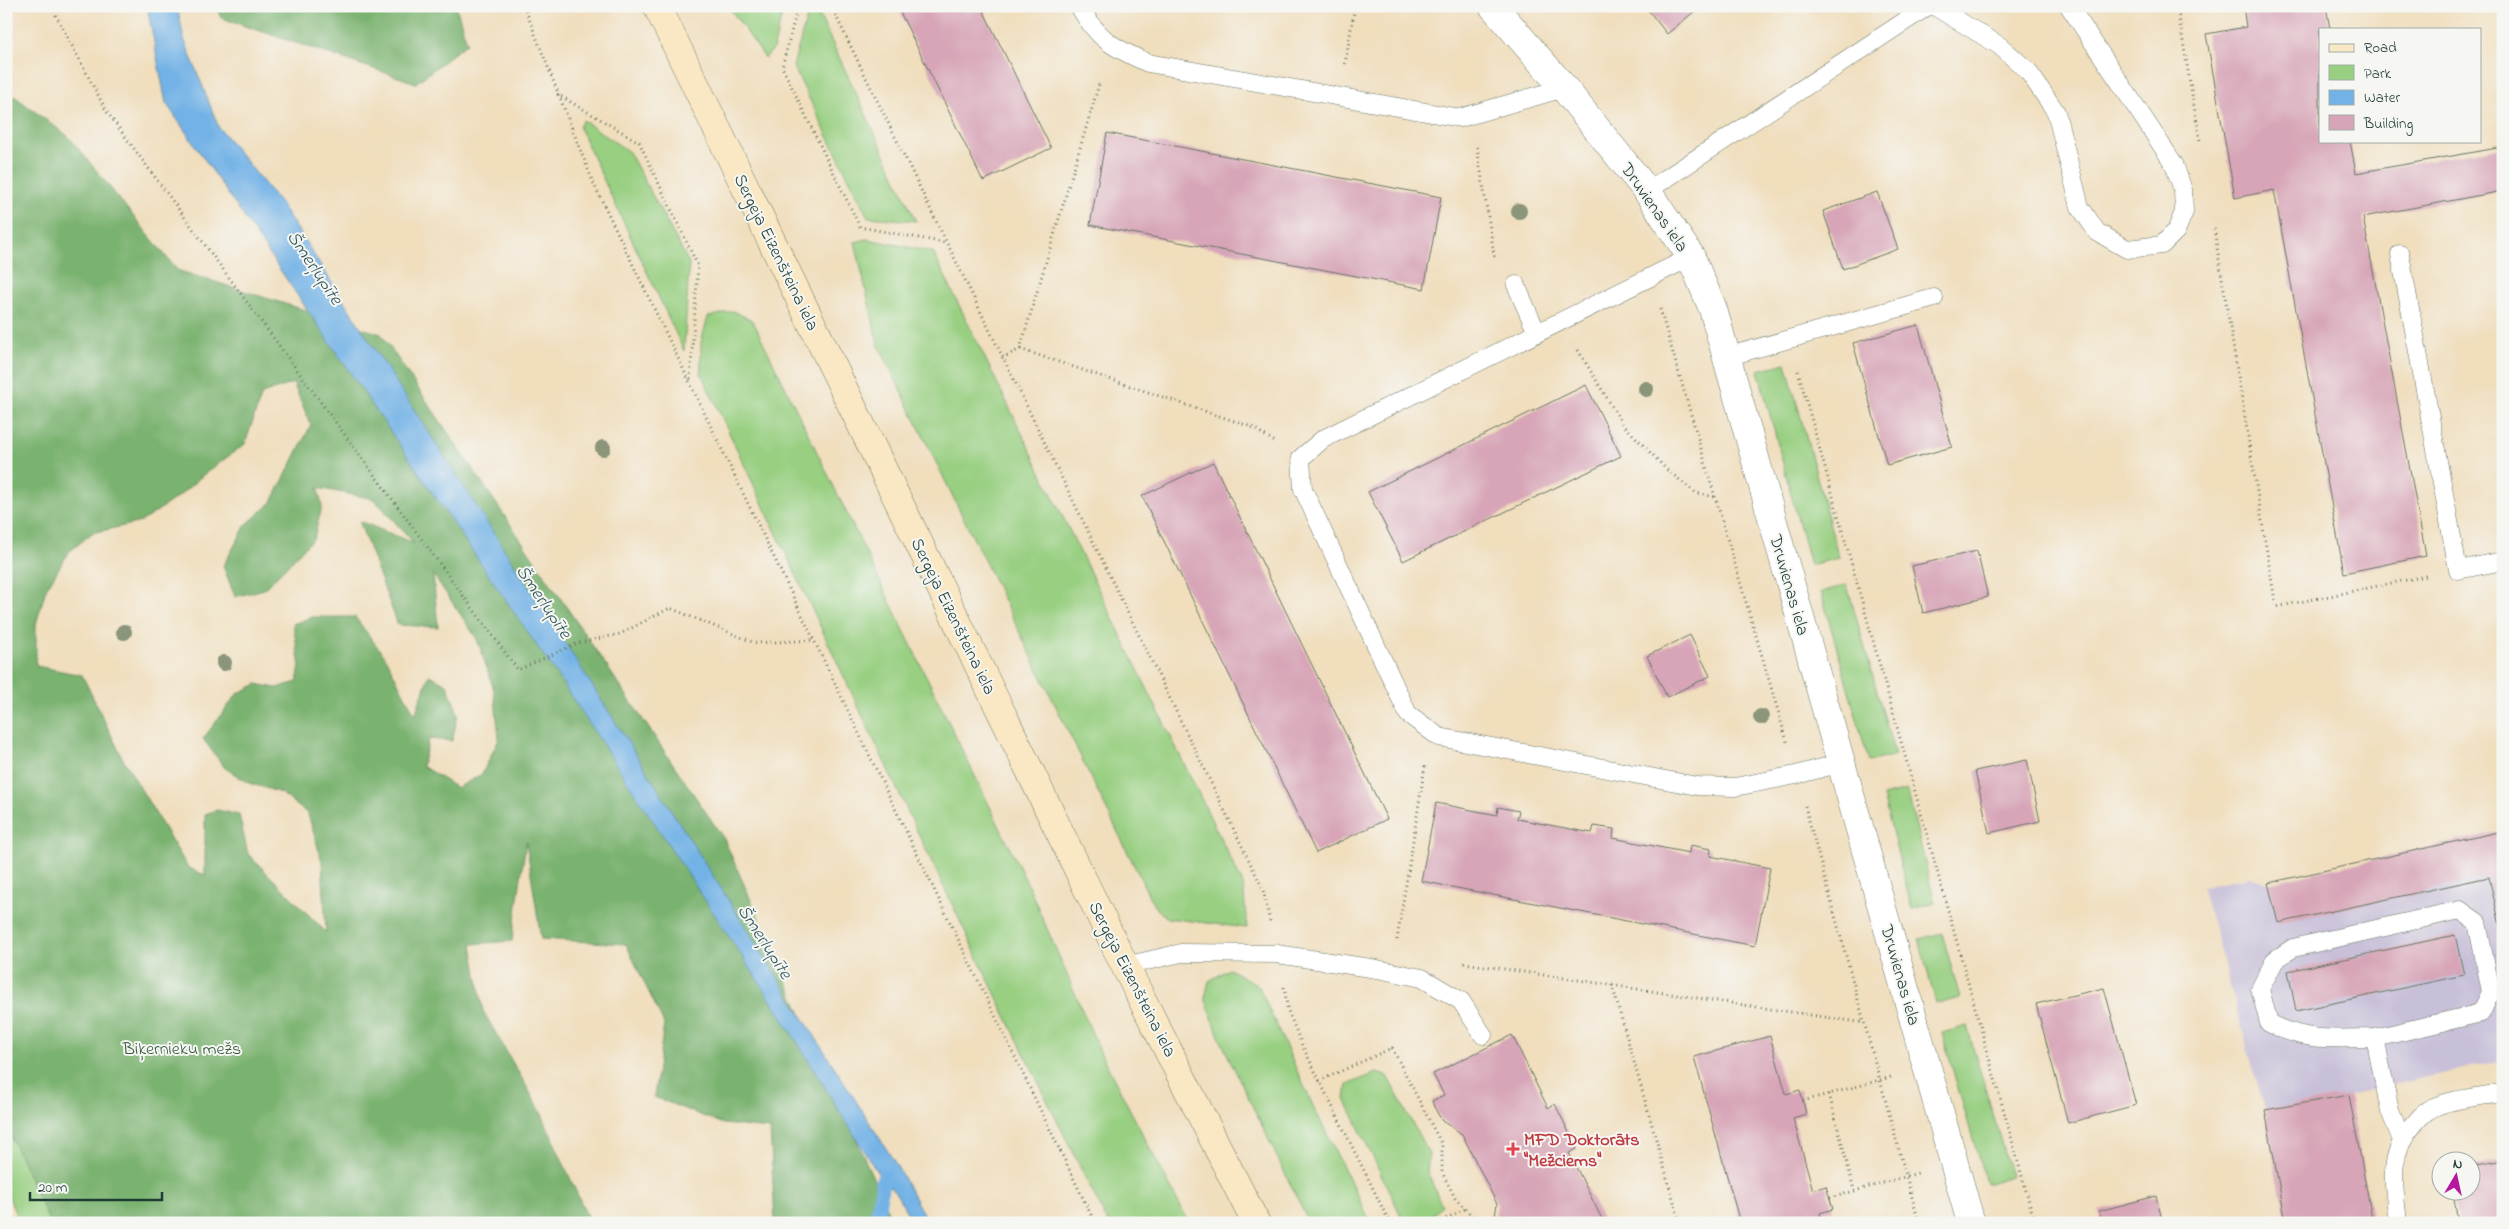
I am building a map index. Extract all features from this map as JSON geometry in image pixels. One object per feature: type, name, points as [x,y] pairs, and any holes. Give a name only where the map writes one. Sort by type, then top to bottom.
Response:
[{"type":"street","name":"Sergeja Eizenšteina iela","points":[[657,6],[1125,966],[1256,1223]]},
{"type":"street","name":"Druvienas iela","points":[[1493,6],[1564,88],[1648,191],[1691,257],[1713,309],[1971,1223]]},
{"type":"lane","points":[[1080,6],[1091,26],[1114,48],[1148,63],[1460,118],[1564,88]]},
{"type":"lane","points":[[1648,191],[1928,6]]},
{"type":"lane","points":[[1934,6],[2000,46],[2028,71],[2056,112],[2080,207],[2097,232],[2127,249],[2162,245],[2176,231],[2184,212],[2183,190],[2174,164],[2069,6]]},
{"type":"lane","points":[[2400,254],[2458,570],[2503,561]]},
{"type":"lane","points":[[1691,257],[1323,439],[1301,458],[1303,490],[1408,714],[1440,737],[1697,786],[1735,787],[1796,775],[1841,763]]},
{"type":"lane","points":[[1516,285],[1536,333]]},
{"type":"lane","points":[[1726,357],[1934,298]]},
{"type":"lane","points":[[2460,910],[2477,922],[2491,992],[2481,1013],[2375,1038],[2315,1039],[2291,1034],[2269,1023],[2260,989],[2274,960],[2293,948],[2460,910]]},
{"type":"lane","points":[[1125,966],[1181,953],[1277,954],[1377,969],[1422,978],[1461,1001],[1484,1035]]},
{"type":"lane","points":[[2375,1038],[2390,1110],[2401,1138]]},
{"type":"lane","points":[[2398,1223],[2394,1179],[2395,1157],[2401,1138],[2422,1115],[2440,1104],[2503,1092]]},
{"type":"path","points":[[51,6],[107,112],[518,670],[578,643],[620,634],[670,608],[755,643],[814,640]]},
{"type":"path","points":[[524,6],[593,182],[1095,1223]]},
{"type":"path","points":[[798,6],[782,67],[860,227],[946,243]]},
{"type":"path","points":[[831,6],[1263,889],[1288,1011],[1319,1081],[1390,1223]]},
{"type":"path","points":[[1339,96],[1355,6]]},
{"type":"path","points":[[2177,6],[2201,149]]},
{"type":"path","points":[[1020,350],[1100,81]]},
{"type":"path","points":[[557,93],[639,142],[698,266],[690,380]]},
{"type":"path","points":[[1476,144],[1496,271],[1516,285]]},
{"type":"path","points":[[2213,225],[2276,607],[2458,570]]},
{"type":"path","points":[[1560,321],[1622,423],[1667,470],[1696,493],[1716,497]]},
{"type":"path","points":[[1780,341],[1795,359],[2035,1223]]},
{"type":"path","points":[[1002,358],[1020,350],[1252,427],[1301,458]]},
{"type":"path","points":[[1395,948],[1431,731]]},
{"type":"path","points":[[1462,963],[1864,1023]]},
{"type":"path","points":[[1612,985],[1680,1223]]},
{"type":"path","points":[[1319,1081],[1392,1048],[1442,1146],[1442,1172],[1455,1198],[1479,1223]]},
{"type":"path","points":[[1803,1101],[1927,1066]]},
{"type":"path","points":[[1829,1094],[1854,1190]]},
{"type":"path","points":[[1830,1198],[1955,1163]]},
{"type":"path","points":[[1437,1223],[1465,1209]]},
{"type":"shaded area","points":[[2503,831],[2503,1060],[2349,1095],[2265,1110],[2202,887],[2249,877],[2268,883]]},
{"type":"green space","points":[[216,6],[456,6],[467,43],[416,83],[221,18]]},
{"type":"green space","points":[[728,6],[784,6],[773,50],[765,58]]},
{"type":"green space","points":[[810,6],[815,6],[916,221],[868,217],[793,66]]},
{"type":"green space","name":"Biķernieku mežs","points":[[6,90],[69,137],[177,270],[381,334],[724,839],[893,1223],[775,1223],[770,1129],[723,1124],[654,1097],[664,1024],[626,944],[541,939],[526,841],[512,941],[472,944],[483,1011],[540,1110],[590,1223],[50,1223],[6,1125]],"holes":[[[293,383],[311,425],[272,502],[246,525],[223,566],[235,597],[264,589],[314,538],[322,506],[318,488],[374,499],[414,543],[359,521],[398,625],[438,627],[433,574],[477,639],[494,690],[499,739],[482,774],[457,788],[422,766],[429,739],[452,741],[458,714],[447,684],[429,675],[415,715],[385,657],[355,617],[312,617],[293,624],[300,666],[297,682],[276,688],[257,684],[237,694],[203,739],[225,768],[249,783],[281,793],[308,814],[322,861],[326,932],[248,854],[239,815],[217,810],[205,814],[205,875],[188,868],[123,759],[82,675],[36,666],[36,624],[46,589],[69,552],[92,533],[141,522],[179,496],[203,475],[245,444],[262,394]]]},
{"type":"green space","points":[[583,120],[629,152],[689,263],[684,351],[579,127]]},
{"type":"green space","points":[[867,239],[933,252],[1243,884],[1247,928],[1167,918],[1154,906],[878,344],[855,242]]},
{"type":"green space","points":[[733,311],[753,321],[1029,887],[1102,1056],[1189,1223],[1108,1223],[851,693],[701,373],[701,342],[708,317]]},
{"type":"green space","points":[[1786,363],[1839,558],[1810,565],[1758,370]]},
{"type":"green space","points":[[1847,585],[1895,755],[1869,762],[1821,592]]},
{"type":"green space","points":[[1907,790],[1935,903],[1912,909],[1883,796]]},
{"type":"green space","points":[[1942,933],[1960,998],[1936,1004],[1919,939]]},
{"type":"green space","points":[[1229,969],[1258,985],[1314,1108],[1371,1223],[1309,1223],[1220,1039],[1205,998],[1209,981]]},
{"type":"green space","points":[[1967,1026],[2011,1176],[1986,1184],[1942,1033]]},
{"type":"green space","points":[[1376,1073],[1387,1076],[1429,1154],[1427,1172],[1442,1205],[1434,1214],[1419,1222],[1408,1221],[1402,1218],[1345,1099],[1347,1085]]},
{"type":"green space","points":[[6,1125],[50,1223],[19,1223],[6,1189]]},
{"type":"water","name":"Šmerļupīte","points":[[147,6],[177,6],[184,39],[219,128],[281,204],[585,674],[894,1161],[928,1223],[913,1223],[897,1195],[877,1172],[778,1011],[559,678],[166,103]]},
{"type":"building","points":[[897,6],[981,6],[1051,148],[983,181]]},
{"type":"building","points":[[1645,6],[1701,6],[1667,34]]},
{"type":"building","points":[[2243,6],[2326,6],[2330,28],[2319,28],[2319,142],[2350,142],[2356,173],[2503,147],[2503,191],[2363,217],[2426,556],[2344,573],[2274,190],[2235,198],[2206,34],[2246,27]]},
{"type":"building","points":[[1107,133],[1441,197],[1424,289],[1090,225]]},
{"type":"building","points":[[1877,192],[1898,249],[1843,269],[1823,211]]},
{"type":"building","points":[[1918,325],[1952,447],[1887,465],[1853,343]]},
{"type":"building","points":[[1586,385],[1621,456],[1403,561],[1368,492]]},
{"type":"building","points":[[1213,462],[1387,819],[1316,853],[1142,496]]},
{"type":"building","points":[[1977,551],[1988,597],[1923,613],[1912,566]]},
{"type":"building","points":[[1690,635],[1710,676],[1667,697],[1647,656]]},
{"type":"building","points":[[2027,760],[2040,821],[1989,833],[1975,771]]},
{"type":"building","points":[[1436,803],[1497,815],[1498,807],[1519,811],[1517,819],[1592,833],[1594,826],[1614,829],[1613,838],[1689,853],[1690,845],[1711,849],[1710,856],[1770,868],[1755,946],[1421,881]]},
{"type":"building","points":[[2503,831],[2503,939],[2489,877],[2278,923],[2268,883]]},
{"type":"building","points":[[2455,935],[2464,975],[2296,1011],[2288,971]]},
{"type":"building","points":[[2104,988],[2136,1105],[2068,1123],[2036,1004]]},
{"type":"building","points":[[1512,1035],[1548,1108],[1555,1104],[1577,1149],[1569,1153],[1604,1223],[1494,1223],[1497,1204],[1462,1134],[1442,1121],[1434,1107],[1432,1101],[1444,1095],[1433,1074]]},
{"type":"building","points":[[1770,1036],[1786,1094],[1800,1090],[1806,1114],[1793,1118],[1813,1190],[1826,1186],[1833,1209],[1820,1213],[1822,1223],[1740,1223],[1694,1057]]},
{"type":"building","points":[[2349,1095],[2372,1218],[2344,1223],[2286,1223],[2265,1110]]},
{"type":"building","points":[[2503,1160],[2503,1223],[2458,1223],[2455,1202],[2482,1202],[2482,1164]]},
{"type":"building","points":[[2156,1196],[2163,1223],[2102,1223],[2099,1211]]},
{"type":"waterway","points":[[876,1223],[883,1179]]},
{"type":"place","name":"MFD Doktorāts \"Mežciems\"","points":[[1513,1149]]}]
